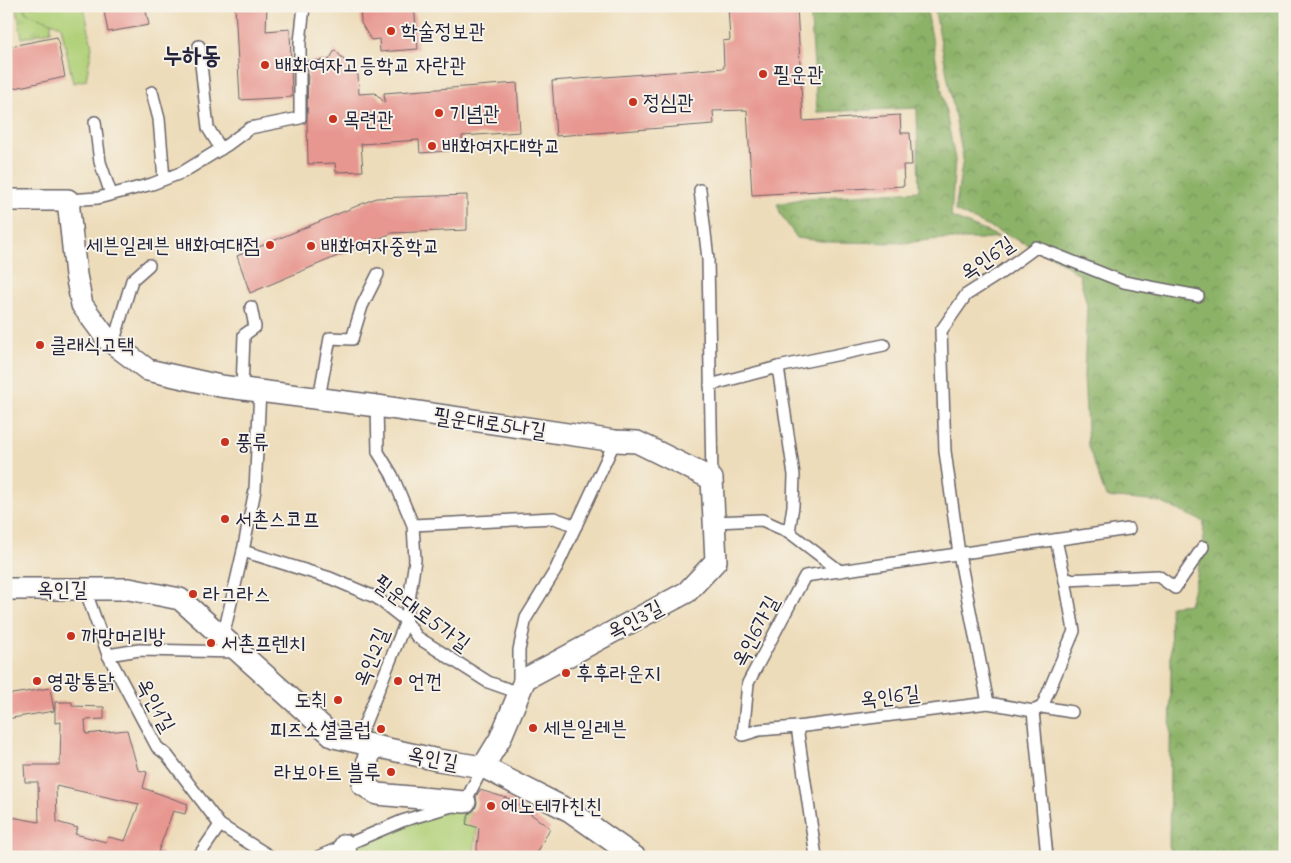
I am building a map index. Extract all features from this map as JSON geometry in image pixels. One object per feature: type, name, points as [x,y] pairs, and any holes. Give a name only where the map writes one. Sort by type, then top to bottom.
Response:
[{"type":"street","points":[[6,200],[68,200]]},
{"type":"street","name":"필운대로5나길","points":[[68,200],[76,275],[82,305],[107,339],[148,370],[220,386],[377,406],[615,441],[637,442],[712,479]]},
{"type":"street","name":"옥인3길","points":[[483,767],[500,739],[525,679],[687,592],[716,561],[712,479]]},
{"type":"street","name":"옥인길","points":[[6,589],[129,589],[180,599],[334,737],[483,767],[570,811],[635,857]]},
{"type":"street","points":[[364,744],[363,785],[377,794],[465,802]]},
{"type":"lane","points":[[68,200],[98,198],[164,179],[183,172],[222,149],[250,128],[300,118],[300,42],[304,6]]},
{"type":"lane","points":[[199,46],[208,128],[222,149]]},
{"type":"lane","points":[[152,92],[159,119],[164,179]]},
{"type":"lane","points":[[95,122],[100,162],[111,194]]},
{"type":"lane","name":"옥인3길","points":[[700,190],[708,259],[712,479]]},
{"type":"lane","name":"옥인6길","points":[[988,703],[959,554],[945,451],[940,331],[966,295],[1036,247],[1124,282],[1198,296]]},
{"type":"lane","points":[[113,344],[132,280],[149,265]]},
{"type":"lane","points":[[319,398],[330,338],[352,339],[362,306],[378,274]]},
{"type":"lane","points":[[223,637],[244,551],[255,490],[251,390],[244,334],[254,327],[252,307]]},
{"type":"lane","points":[[710,385],[884,345]]},
{"type":"lane","points":[[778,368],[794,475],[793,506],[789,532]]},
{"type":"lane","name":"옥인2길","points":[[364,744],[406,621],[415,560],[412,525],[392,475],[378,452],[377,406]]},
{"type":"lane","name":"옥인3길","points":[[519,693],[519,650],[526,618],[555,572],[615,441]]},
{"type":"lane","points":[[412,525],[554,518],[576,526]]},
{"type":"lane","points":[[715,522],[762,520],[789,532],[840,571]]},
{"type":"lane","points":[[959,554],[1129,529]]},
{"type":"lane","points":[[1047,857],[1037,709],[1074,630],[1056,540]]},
{"type":"lane","points":[[1065,580],[1158,576],[1175,588],[1203,546]]},
{"type":"lane","name":"필운대로5가길","points":[[244,551],[330,578],[377,598],[406,621],[417,637],[488,682],[519,693]]},
{"type":"lane","name":"옥인6가길","points":[[797,727],[758,730],[743,735],[748,683],[805,576],[959,554]]},
{"type":"lane","name":"옥인1길","points":[[85,589],[108,655],[157,747],[167,755],[220,825],[271,857]]},
{"type":"lane","points":[[108,655],[139,650],[240,652]]},
{"type":"lane","name":"옥인6길","points":[[797,727],[988,703],[1072,712]]},
{"type":"lane","points":[[797,727],[816,857]]},
{"type":"lane","points":[[318,857],[345,851],[402,821],[465,802],[483,767]]},
{"type":"lane","points":[[198,857],[220,825]]},
{"type":"green space","points":[[16,6],[51,6],[51,31],[22,38]]},
{"type":"green space","points":[[25,6],[84,6],[92,47],[86,80],[73,83],[61,26],[25,12]]},
{"type":"green space","points":[[810,6],[926,6],[955,160],[951,217],[1000,237],[939,239],[903,243],[829,242],[797,238],[781,215],[777,204],[805,198],[919,191],[917,108],[817,112]]},
{"type":"green space","points":[[934,6],[1285,6],[1285,857],[1169,857],[1170,606],[1189,604],[1200,563],[1204,522],[1160,502],[1106,497],[1088,446],[1084,376],[1087,305],[1079,274],[1052,256],[955,211],[963,158]]},
{"type":"green space","points":[[451,810],[466,810],[479,815],[473,857],[350,857],[348,846],[413,821]]},
{"type":"building","points":[[103,6],[145,6],[149,25],[108,32]]},
{"type":"building","name":"배화여자고등학교 자란관","points":[[235,6],[267,6],[266,31],[290,29],[292,97],[240,100]]},
{"type":"building","name":"학술정보관","points":[[360,6],[414,6],[418,49],[380,52],[379,39],[371,40],[361,23]]},
{"type":"building","points":[[728,6],[797,6],[803,121],[900,115],[901,133],[910,133],[912,165],[903,165],[904,186],[752,195],[747,110],[713,111],[714,124],[556,136],[552,81],[724,68],[723,41],[730,40]]},
{"type":"building","points":[[57,37],[65,77],[6,90],[6,47]]},
{"type":"building","points":[[335,50],[358,75],[359,94],[375,93],[385,103],[384,93],[517,83],[520,132],[462,136],[463,150],[420,153],[419,140],[361,144],[363,171],[336,172],[335,163],[308,164],[308,61],[329,60]]},
{"type":"building","name":"배화여자중학교","points":[[467,195],[467,230],[392,233],[250,293],[237,256],[376,198]]},
{"type":"building","points":[[50,688],[54,711],[6,719],[6,695]]},
{"type":"building","points":[[55,702],[72,702],[72,706],[104,707],[104,719],[85,720],[86,734],[127,730],[138,770],[147,772],[143,788],[188,804],[185,814],[173,811],[158,852],[162,853],[161,857],[6,857],[6,816],[39,822],[38,782],[25,782],[24,765],[60,765],[61,722],[55,723]],"holes":[[[56,786],[139,804],[125,841],[109,837],[106,842],[75,834],[78,828],[57,822]]]},
{"type":"building","points":[[480,790],[510,799],[550,828],[535,857],[476,857],[479,828],[466,824],[469,814],[475,809],[476,797]]},
{"type":"place","name":"학술정보관","points":[[391,31]]},
{"type":"place","name":"배화여자고등학교 자란관","points":[[265,65]]},
{"type":"place","name":"필운관","points":[[763,74]]},
{"type":"place","name":"정심관","points":[[633,102]]},
{"type":"place","name":"기념관","points":[[439,113]]},
{"type":"place","name":"목련관","points":[[333,119]]},
{"type":"place","name":"배화여자대학교","points":[[432,146]]},
{"type":"place","name":"세븐일레븐 배화여대점","points":[[270,245]]},
{"type":"place","name":"배화여자중학교","points":[[311,246]]},
{"type":"place","name":"클래식고택","points":[[40,345]]},
{"type":"place","name":"풍류","points":[[225,442]]},
{"type":"place","name":"서촌스코프","points":[[225,519]]},
{"type":"place","name":"라그라스","points":[[193,594]]},
{"type":"place","name":"까망머리방","points":[[71,636]]},
{"type":"place","name":"서촌프렌치","points":[[211,643]]},
{"type":"place","name":"후후라운지","points":[[566,673]]},
{"type":"place","name":"영광통닭","points":[[37,681]]},
{"type":"place","name":"언껀","points":[[398,681]]},
{"type":"place","name":"도취","points":[[338,700]]},
{"type":"place","name":"세븐일레븐","points":[[533,728]]},
{"type":"place","name":"피즈소셜클럽","points":[[381,729]]},
{"type":"place","name":"라보아트 블루","points":[[391,772]]},
{"type":"place","name":"에노테카친친","points":[[491,806]]},
{"type":"district","name":"누하동","points":[[192,55]]}]
